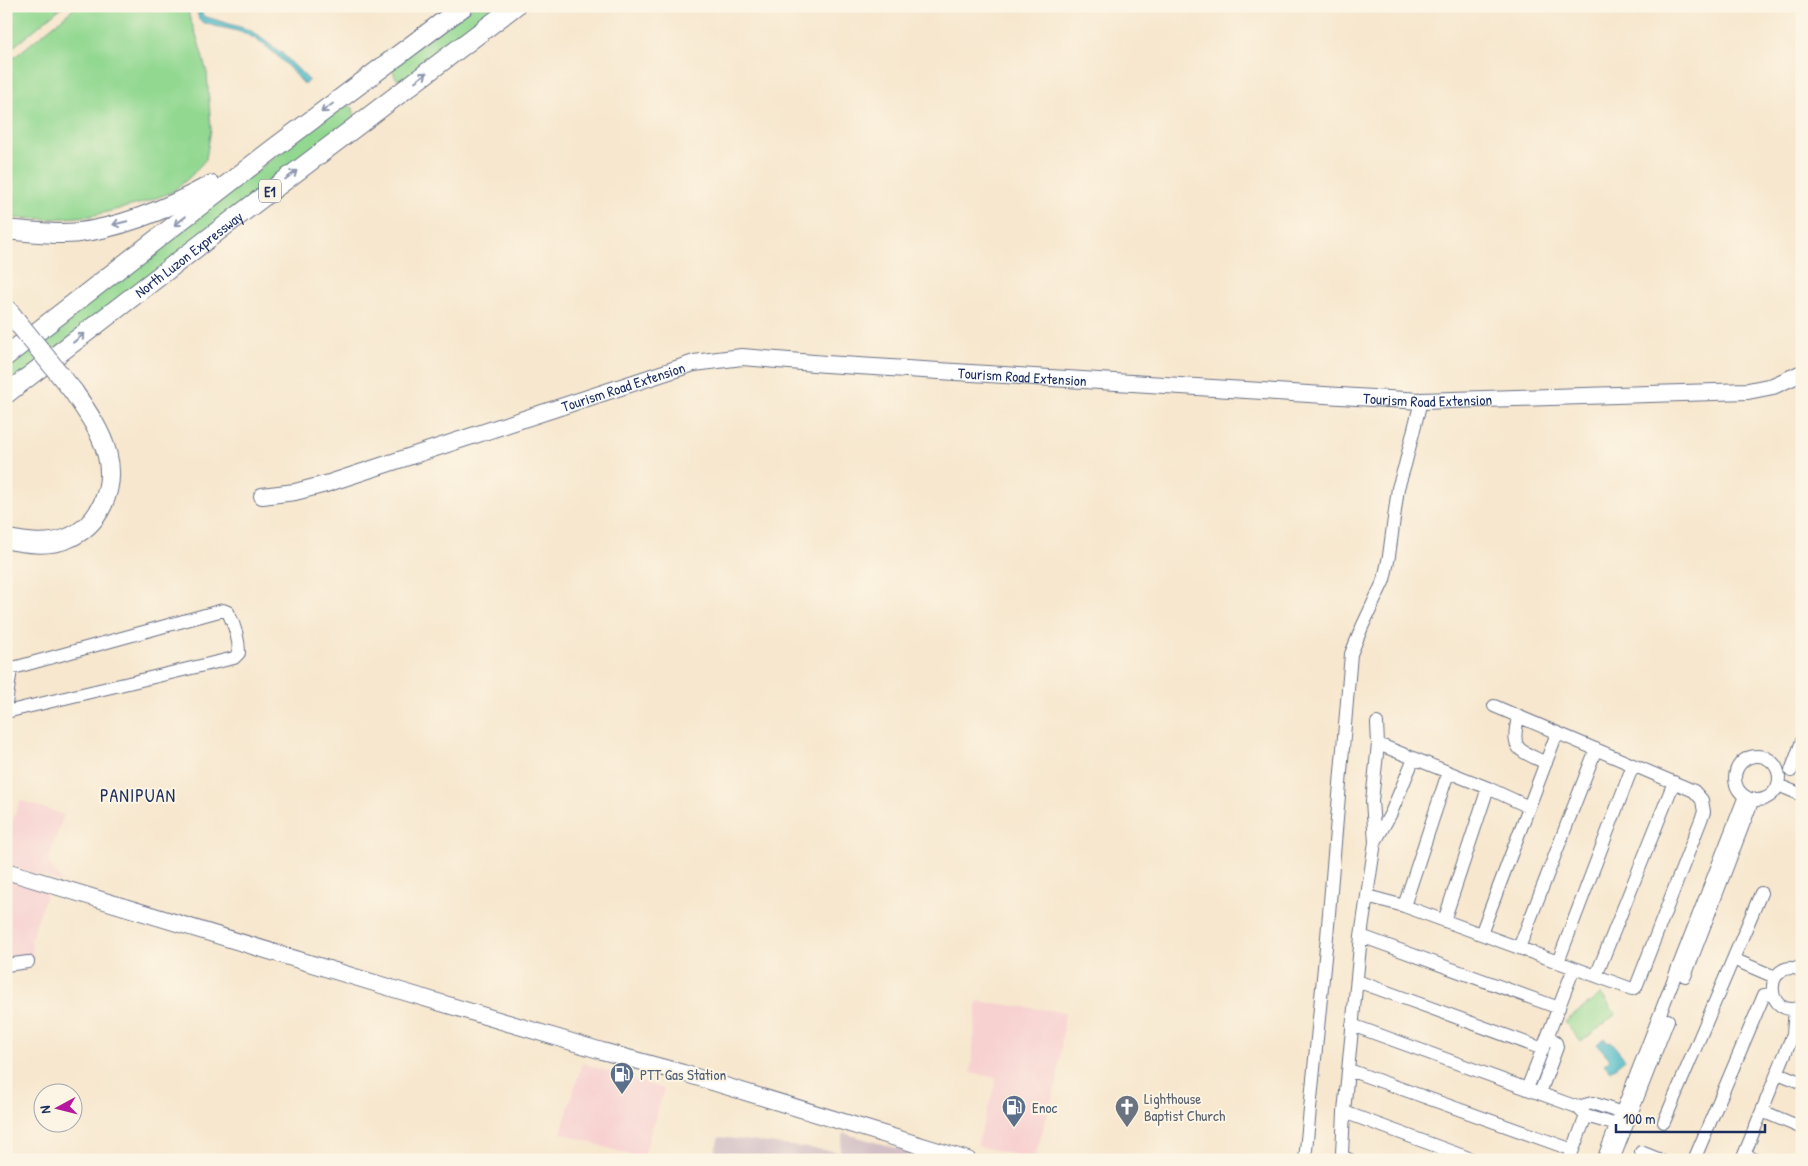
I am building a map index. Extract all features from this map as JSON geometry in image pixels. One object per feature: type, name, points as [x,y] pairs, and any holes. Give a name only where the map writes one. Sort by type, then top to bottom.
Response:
[{"type":"highway","name":"North Luzon Expressway","points":[[6,356],[273,149],[464,6]]},
{"type":"highway","name":"North Luzon Expressway","points":[[6,396],[26,378],[515,6]]},
{"type":"highway","points":[[6,230],[74,233],[132,220],[179,203],[273,149]]},
{"type":"highway","points":[[6,308],[73,391],[98,430],[108,455],[109,484],[102,509],[76,534],[65,540],[25,543],[6,539]]},
{"type":"highway","points":[[6,533],[25,543]]},
{"type":"main road","name":"Tourism Road Extension","points":[[262,496],[295,492],[326,484],[694,363],[742,357],[826,364],[1421,401],[1748,391],[1774,386],[1802,372]]},
{"type":"main road","points":[[6,871],[968,1160]]},
{"type":"street","points":[[1305,1160],[1327,936],[1351,654],[1384,580],[1398,488],[1421,401]]},
{"type":"street","points":[[6,704],[8,669],[223,610],[228,612],[239,646],[239,653],[234,658],[6,712]]},
{"type":"street","points":[[1367,896],[1404,906],[1632,989],[1636,987],[1704,812],[1702,800],[1694,791],[1494,706]]},
{"type":"street","points":[[1518,717],[1515,733],[1519,751],[1546,763]]},
{"type":"street","points":[[1350,1160],[1342,1156],[1344,1112],[1361,936],[1375,842],[1372,802],[1378,744],[1377,723]]},
{"type":"street","points":[[1481,934],[1557,733]]},
{"type":"street","points":[[1791,771],[1799,758],[1802,741]]},
{"type":"street","points":[[1378,744],[1488,788],[1529,807]]},
{"type":"street","points":[[1519,948],[1596,749]]},
{"type":"street","points":[[1759,756],[1768,759],[1775,766],[1778,775],[1778,785],[1768,797],[1761,799],[1749,798],[1737,787],[1735,781],[1736,771],[1741,763],[1749,757],[1759,756]]},
{"type":"street","points":[[1375,842],[1392,813],[1414,758]]},
{"type":"street","points":[[1558,962],[1633,765]]},
{"type":"street","points":[[1404,906],[1448,773]]},
{"type":"street","points":[[1596,976],[1674,782]]},
{"type":"street","points":[[1778,785],[1802,795]]},
{"type":"street","points":[[1444,921],[1488,788]]},
{"type":"street","points":[[1613,1160],[1624,1120],[1749,798]]},
{"type":"street","points":[[1664,1122],[1761,893]]},
{"type":"street","points":[[1361,936],[1559,1008]]},
{"type":"street","points":[[1733,959],[1776,976]]},
{"type":"street","points":[[6,965],[28,962]]},
{"type":"street","points":[[1534,1091],[1543,1049],[1574,968]]},
{"type":"street","points":[[1747,1158],[1762,1111],[1778,1073],[1798,1036],[1798,1008],[1784,1007],[1778,1004],[1772,994],[1773,982],[1776,976],[1785,969],[1802,969]]},
{"type":"street","points":[[1357,981],[1543,1049]]},
{"type":"street","points":[[1694,1160],[1764,995],[1772,994]]},
{"type":"street","points":[[1352,1025],[1534,1091],[1581,1112],[1624,1120]]},
{"type":"street","points":[[1534,1091],[1557,1047],[1548,1035]]},
{"type":"street","points":[[1349,1070],[1571,1155],[1581,1112]]},
{"type":"street","points":[[1778,1073],[1802,1083]]},
{"type":"street","points":[[1762,1111],[1802,1128]]},
{"type":"street","points":[[1344,1112],[1474,1160]]},
{"type":"street","points":[[1603,1160],[1624,1120]]},
{"type":"street","points":[[1641,1152],[1661,1160]]},
{"type":"shaded area","points":[[20,800],[64,815],[48,861],[62,883],[6,865],[6,840]]},
{"type":"shaded area","points":[[6,879],[47,892],[31,939],[34,959],[10,964],[6,963]]},
{"type":"shaded area","points":[[977,1001],[1065,1012],[1057,1083],[1034,1159],[977,1146],[997,1078],[971,1073]]},
{"type":"shaded area","points":[[582,1063],[664,1089],[643,1159],[561,1133]]},
{"type":"shaded area","points":[[843,1133],[938,1160],[712,1160],[719,1137],[840,1152]]},
{"type":"green space","points":[[6,6],[63,6],[6,53]]},
{"type":"green space","points":[[77,6],[188,6],[189,16],[207,73],[211,129],[206,159],[190,177],[172,192],[143,203],[91,216],[51,219],[6,218],[6,64]]},
{"type":"green space","points":[[474,6],[506,6],[404,79],[398,80],[394,75],[393,68],[397,62]]},
{"type":"green space","points":[[343,105],[353,108],[354,114],[351,122],[6,387],[6,362]]},
{"type":"green space","points":[[1601,994],[1616,1014],[1581,1042],[1565,1022]]},
{"type":"water","points":[[196,6],[200,6],[203,16],[250,30],[283,54],[309,80],[304,84],[274,53],[257,40],[237,31],[212,26],[199,20]]},
{"type":"water","points":[[1604,1038],[1609,1043],[1611,1042],[1625,1059],[1610,1071],[1604,1064],[1610,1059],[1597,1044]]},
{"type":"place","name":"PTT Gas Station","points":[[622,1095]]},
{"type":"place","name":"Enoc","points":[[1014,1128]]},
{"type":"place","name":"Lighthouse Baptist Church","points":[[1127,1128]]},
{"type":"district","name":"PANIPUAN","points":[[138,795]]}]
